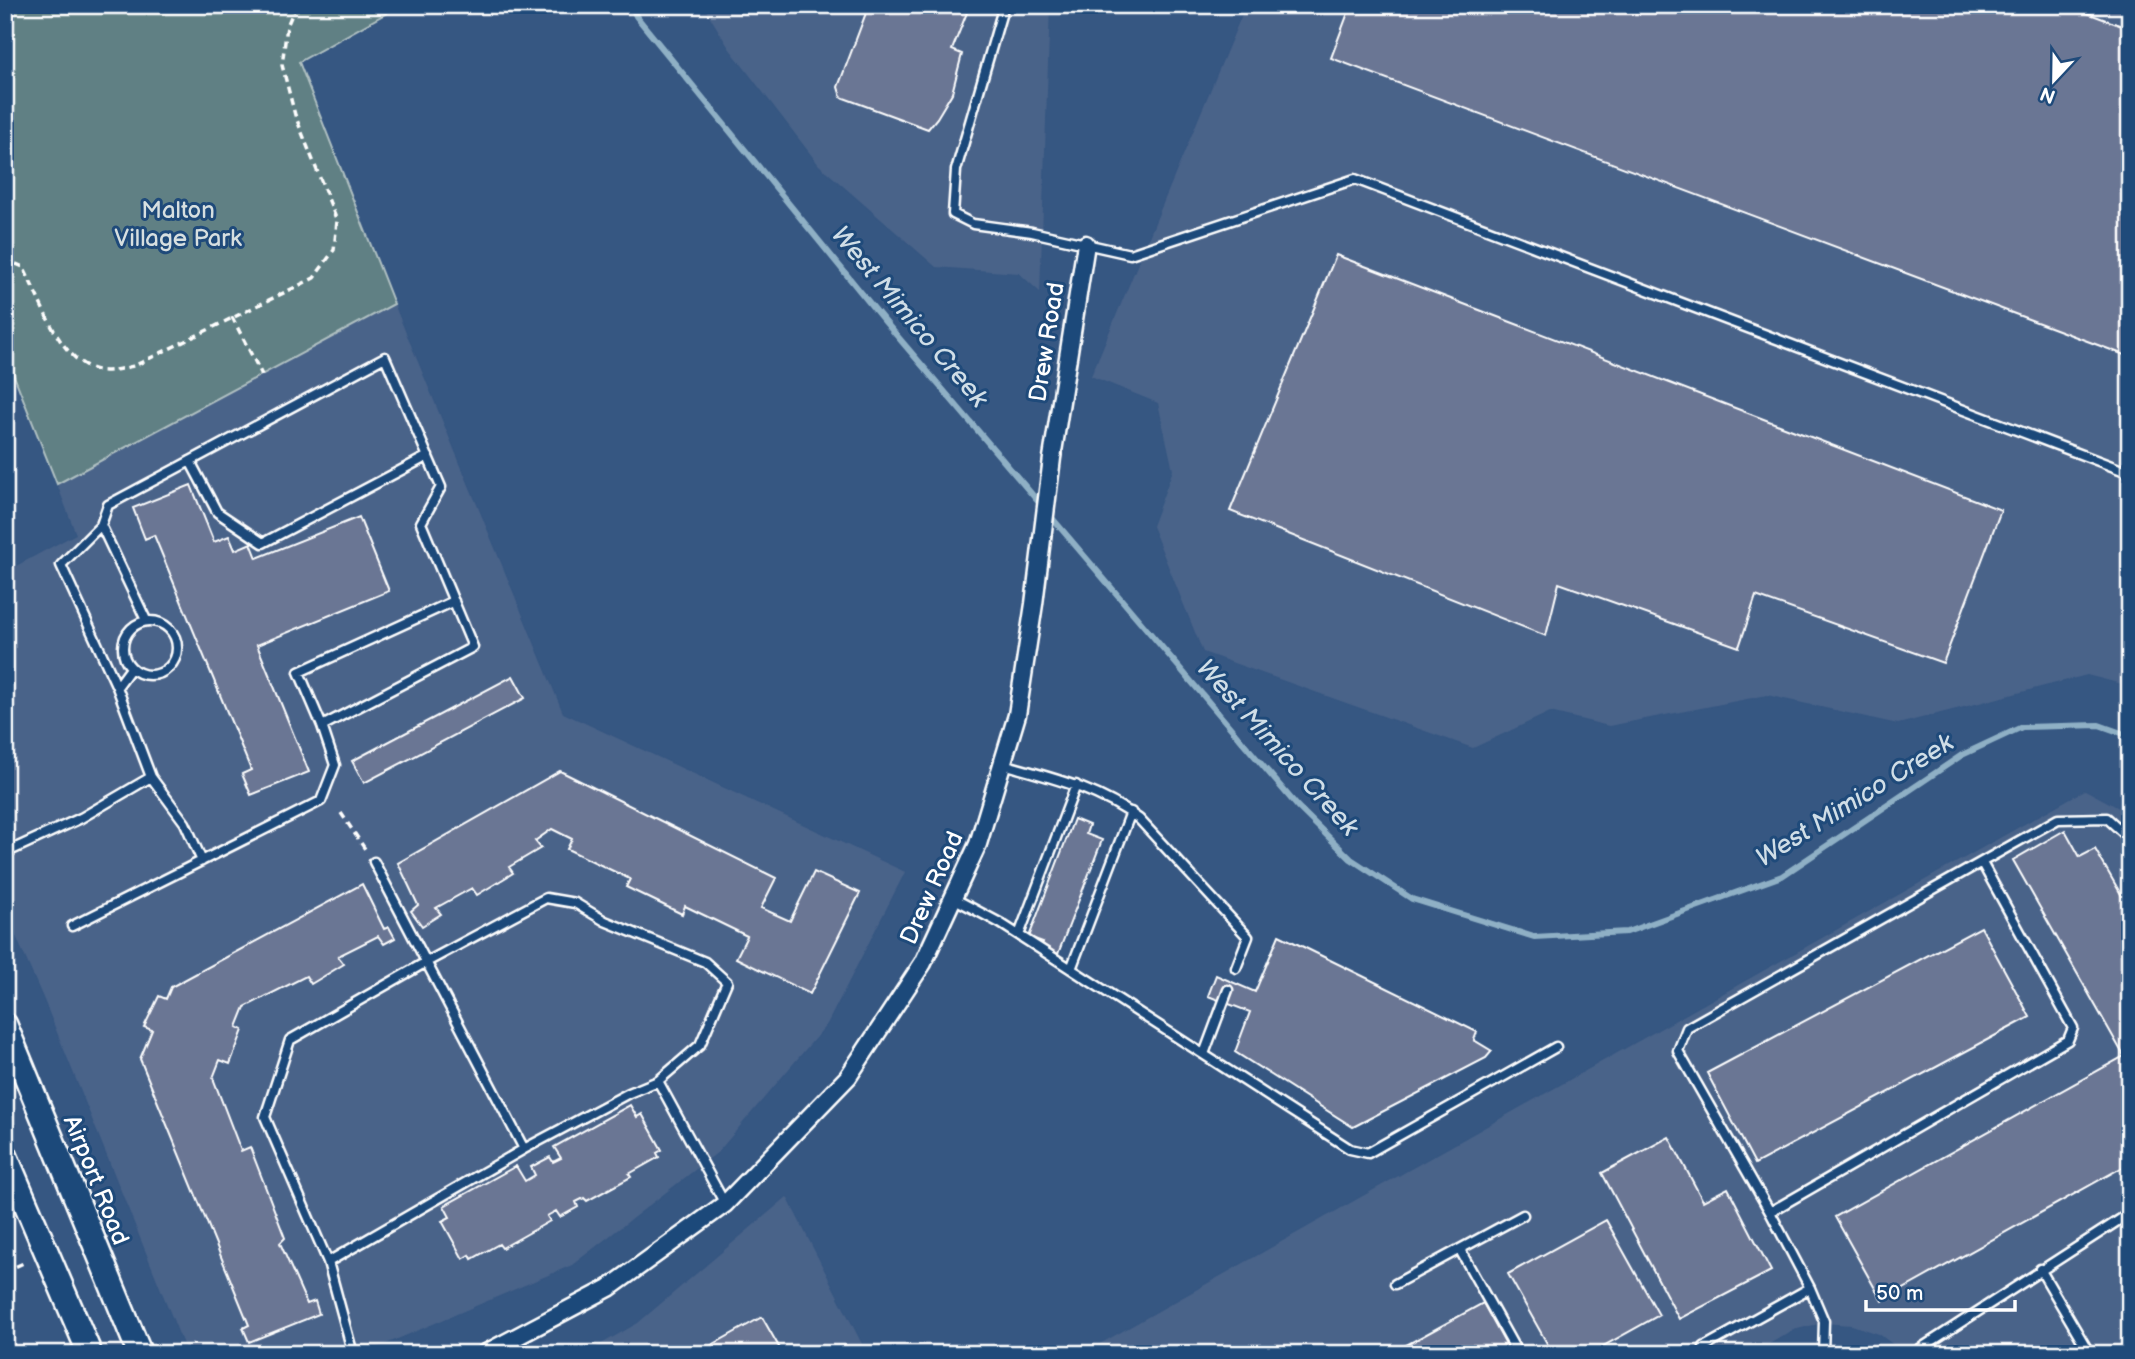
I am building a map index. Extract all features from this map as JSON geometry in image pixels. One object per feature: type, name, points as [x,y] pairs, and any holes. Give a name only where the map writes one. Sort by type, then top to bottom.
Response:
[{"type":"main road","name":"Airport Road","points":[[5,1025],[140,1354]]},
{"type":"main road","points":[[5,1155],[90,1354]]},
{"type":"street","name":"Drew Road","points":[[484,1354],[609,1287],[725,1204],[848,1077],[923,963],[978,844],[1017,715],[1052,458],[1086,244]]},
{"type":"lane","points":[[1004,5],[956,170],[953,214],[973,224],[1032,232],[1130,254],[1355,179],[2130,473]]},
{"type":"lane","points":[[202,861],[185,823],[150,777],[117,687],[61,565],[101,525],[108,505],[385,357],[441,487],[421,523],[473,647],[322,726]]},
{"type":"lane","points":[[190,461],[217,512],[263,543],[428,456]]},
{"type":"lane","points":[[101,525],[146,620]]},
{"type":"lane","points":[[72,926],[321,801],[335,765],[322,726],[299,673],[454,601]]},
{"type":"lane","points":[[146,620],[155,621],[171,630],[178,647],[172,664],[156,674],[147,675],[131,668],[126,661],[123,644],[130,628],[146,620]]},
{"type":"lane","points":[[117,687],[131,668]]},
{"type":"lane","points":[[1003,764],[1076,785],[1108,799],[1139,819],[1248,937],[1236,968]]},
{"type":"lane","points":[[5,853],[81,818],[150,777]]},
{"type":"lane","points":[[1019,935],[1076,785]]},
{"type":"lane","points":[[1071,969],[1130,812]]},
{"type":"lane","points":[[1823,1354],[1824,1321],[1810,1288],[1678,1051],[1687,1028],[2058,819],[2107,818],[2130,839]]},
{"type":"lane","points":[[374,862],[524,1149]]},
{"type":"lane","points":[[1770,1212],[2068,1040],[2073,1028],[1982,863]]},
{"type":"lane","points":[[328,1262],[524,1149],[629,1093],[658,1082],[700,1045],[727,982],[705,962],[605,921],[575,904],[546,898],[426,962],[290,1040],[265,1117],[328,1262],[353,1354]]},
{"type":"lane","points":[[953,898],[1019,935],[1350,1149],[1368,1153],[1556,1047]]},
{"type":"lane","points":[[1204,1054],[1228,990]]},
{"type":"lane","points":[[658,1082],[725,1204]]},
{"type":"lane","points":[[1912,1354],[2130,1213]]},
{"type":"lane","points":[[1395,1284],[1522,1215]]},
{"type":"lane","points":[[1460,1250],[1518,1354]]},
{"type":"lane","points":[[2040,1269],[2090,1354]]},
{"type":"lane","points":[[1704,1347],[1810,1288]]},
{"type":"path","points":[[5,259],[23,267],[63,348],[95,369],[105,371],[134,366],[314,278],[334,250],[337,221],[295,115],[282,65],[287,26],[296,5]]},
{"type":"path","points":[[232,317],[262,375]]},
{"type":"path","points":[[341,813],[374,862]]},
{"type":"path","points":[[5,1271],[26,1262]]},
{"type":"shaded area","points":[[703,5],[1050,5],[1040,292],[1019,273],[936,267],[819,165],[729,48]]},
{"type":"shaded area","points":[[1246,5],[2130,5],[2130,686],[2087,675],[1898,724],[1767,695],[1609,726],[1550,712],[1473,748],[1203,652],[1152,526],[1173,470],[1158,403],[1091,376]]},
{"type":"shaded area","points":[[394,304],[563,713],[905,872],[827,1024],[718,1152],[572,1265],[362,1354],[187,1354],[44,1000],[5,911],[5,572],[76,534],[57,484]]},
{"type":"shaded area","points":[[2085,790],[2130,814],[2130,1354],[1906,1354],[1879,1334],[1852,1325],[1822,1323],[1793,1330],[1752,1354],[1082,1354]]},
{"type":"shaded area","points":[[787,1197],[867,1354],[584,1354],[638,1323]]},
{"type":"green space","name":"Malton Village Park","points":[[5,5],[401,5],[299,62],[394,304],[57,484],[5,353]]},
{"type":"building","points":[[869,5],[970,5],[952,50],[962,54],[952,93],[928,129],[841,97],[838,87]]},
{"type":"building","points":[[1351,5],[2066,5],[2130,29],[2130,357],[1331,58]]},
{"type":"building","points":[[1336,255],[2001,510],[1943,663],[1756,596],[1739,647],[1559,583],[1546,636],[1230,511]]},
{"type":"building","points":[[191,485],[214,542],[229,536],[235,550],[251,543],[257,558],[359,517],[389,591],[257,645],[309,772],[251,795],[242,774],[251,770],[154,535],[145,539],[133,508]]},
{"type":"building","points":[[513,676],[525,698],[364,783],[352,761]]},
{"type":"building","points":[[560,771],[776,878],[761,908],[790,921],[814,872],[860,893],[810,994],[736,958],[747,936],[685,906],[682,914],[626,887],[630,879],[567,849],[572,839],[552,829],[535,841],[541,848],[509,867],[513,873],[477,895],[472,888],[436,908],[441,914],[422,926],[411,911],[418,905],[398,863]]},
{"type":"building","points":[[1074,819],[1089,825],[1086,834],[1102,840],[1056,959],[1039,952],[1043,942],[1029,937]]},
{"type":"building","points":[[2065,830],[2080,857],[2095,849],[2130,910],[2130,1163],[1882,1301],[1835,1217],[2124,1056],[2013,860]]},
{"type":"building","points":[[362,884],[384,929],[389,927],[395,938],[384,944],[378,936],[338,956],[344,964],[311,984],[306,976],[245,1007],[237,1027],[243,1030],[230,1064],[220,1060],[213,1078],[241,1151],[250,1147],[285,1238],[280,1243],[307,1304],[315,1301],[319,1314],[249,1342],[243,1328],[249,1325],[140,1059],[152,1030],[144,1027],[159,996],[166,999],[171,987]]},
{"type":"building","points":[[1981,927],[2030,1017],[1755,1164],[1707,1073]]},
{"type":"building","points":[[1279,935],[1477,1032],[1474,1040],[1492,1051],[1486,1058],[1353,1127],[1235,1052],[1250,1012],[1208,996],[1216,975],[1255,992]]},
{"type":"building","points":[[630,1105],[637,1117],[642,1114],[662,1150],[657,1153],[659,1157],[629,1174],[631,1177],[587,1201],[584,1198],[576,1202],[578,1207],[560,1217],[556,1211],[547,1216],[550,1221],[502,1248],[499,1244],[472,1259],[470,1255],[463,1259],[442,1221],[450,1217],[444,1206],[516,1166],[525,1181],[535,1175],[531,1167],[550,1157],[553,1162],[561,1158],[554,1147]]},
{"type":"building","points":[[1669,1137],[1703,1201],[1728,1188],[1771,1271],[1679,1319],[1602,1173]]},
{"type":"building","points":[[1606,1220],[1659,1315],[1589,1354],[1553,1354],[1508,1274]]},
{"type":"building","points":[[1483,1303],[1511,1354],[1390,1354]]},
{"type":"building","points":[[762,1317],[783,1354],[696,1354]]},
{"type":"waterway","name":"West Mimico Creek","points":[[631,5],[636,16],[881,317],[1298,807],[1351,859],[1412,899],[1534,937],[1627,932],[1782,876],[1962,755],[2022,727],[2099,725],[2130,736]]}]
